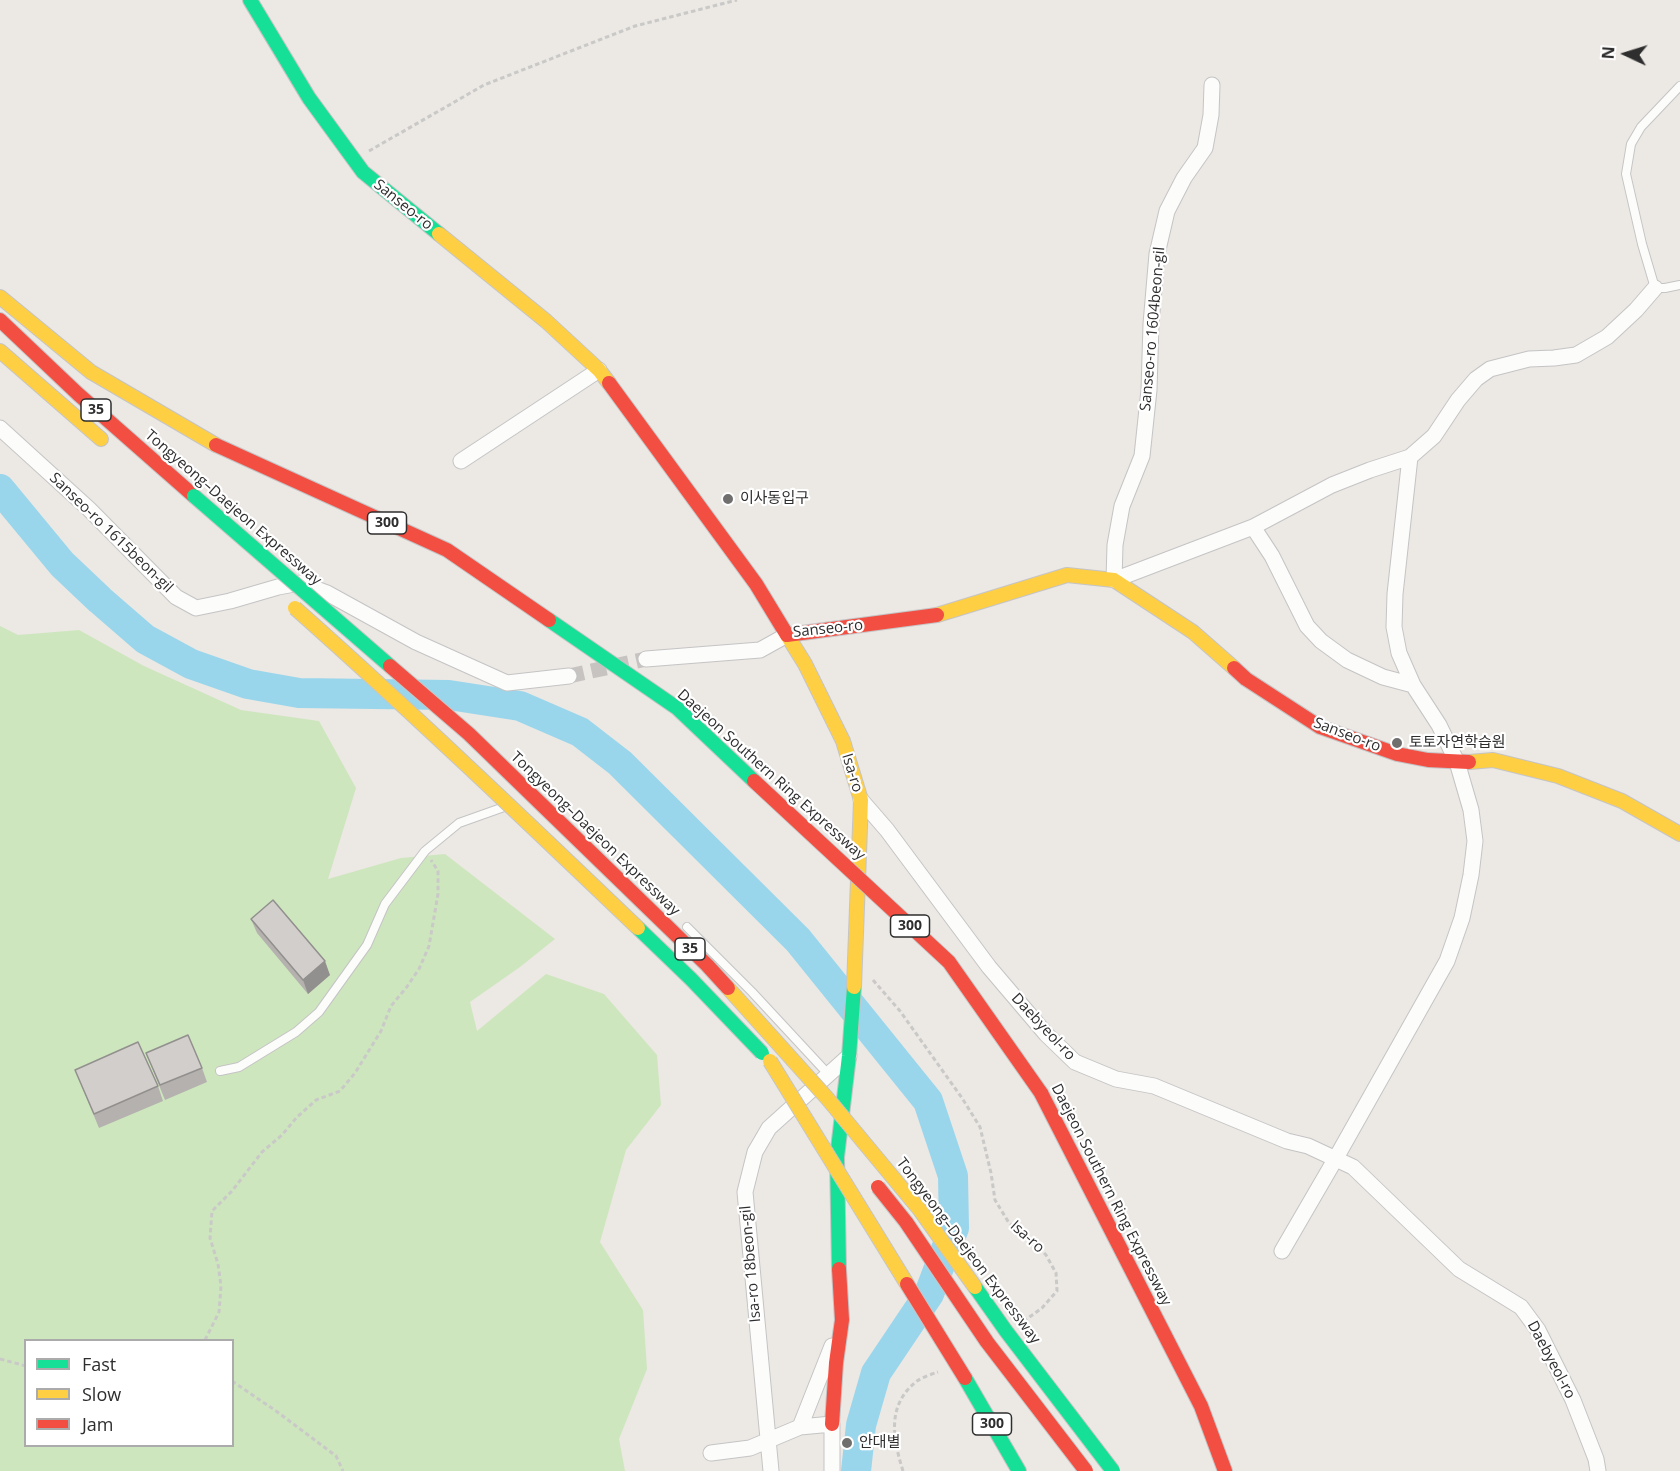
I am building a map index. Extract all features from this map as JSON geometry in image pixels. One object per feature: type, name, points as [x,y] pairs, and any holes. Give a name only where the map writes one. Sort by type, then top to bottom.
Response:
[{"type":"main road","name":"Sanseo-ro","points":[[250,0],[309,98],[363,172],[546,321],[599,370],[756,584],[787,635],[934,616],[1067,575],[1114,580],[1193,632],[1246,679],[1320,728],[1397,754],[1428,760],[1457,762],[1493,760],[1558,776],[1622,801],[1680,834]]},
{"type":"main road","name":"Daejeon Southern Ring Expressway","points":[[0,297],[91,372],[224,450],[447,550],[677,708],[949,962],[1041,1093],[1201,1406],[1225,1471]]},
{"type":"main road","name":"Tongyeong–Daejeon Expressway","points":[[0,320],[78,394],[469,734],[707,965],[827,1098],[920,1210],[1006,1331],[1113,1471]]},
{"type":"main road","name":"35","points":[[0,351],[108,445]]},
{"type":"main road","name":"35","points":[[258,576],[363,668],[448,747],[691,979],[816,1109]]},
{"type":"main road","name":"Isa-ro","points":[[787,635],[805,664],[843,741],[861,800],[856,961],[849,1052]]},
{"type":"main road","points":[[832,1424],[836,1363],[842,1320],[838,1258],[837,1157],[849,1052]]},
{"type":"main road","name":"300","points":[[770,1061],[965,1378],[1019,1471]]},
{"type":"main road","points":[[830,1126],[850,1153]]},
{"type":"main road","points":[[871,1179],[906,1222],[987,1342],[1086,1471]]},
{"type":"street","name":"Sanseo-ro 1604beon-gil","points":[[1114,580],[1115,545],[1122,507],[1142,456],[1149,390],[1151,324],[1157,254],[1167,211],[1184,178],[1205,148],[1211,115],[1212,85]]},
{"type":"street","points":[[1282,1251],[1447,961],[1462,918],[1471,875],[1474,841],[1471,810],[1457,762],[1439,725],[1413,685],[1399,653],[1394,627],[1395,594],[1410,457],[1434,436],[1476,379],[1490,369],[1529,359],[1576,355],[1607,337],[1636,310],[1655,288]]},
{"type":"street","points":[[460,461],[599,370]]},
{"type":"street","name":"Sanseo-ro 1615beon-gil","points":[[0,428],[89,509],[176,597],[196,608],[230,601],[278,586],[300,583],[327,593],[417,642],[507,682],[569,676]]},
{"type":"street","name":"Sanseo-ro","points":[[1114,580],[1253,527],[1332,485],[1410,457]]},
{"type":"street","points":[[1253,527],[1272,556],[1307,626],[1321,641],[1347,660],[1383,677],[1413,685]]},
{"type":"street","points":[[646,659],[760,650],[787,635]]},
{"type":"street","name":"Daebyeol-ro","points":[[861,800],[887,830],[989,967],[1046,1034],[1075,1062],[1116,1079],[1154,1086],[1287,1141],[1308,1146],[1353,1167],[1460,1269],[1521,1306],[1538,1330],[1573,1400],[1598,1471]]},
{"type":"street","name":"Isa-ro 18beon-gil","points":[[771,1471],[745,1192],[755,1152],[769,1128],[829,1075],[849,1052]]},
{"type":"street","points":[[800,1427],[842,1320]]},
{"type":"street","points":[[711,1453],[750,1448],[800,1427],[832,1424],[831,1471]]},
{"type":"lane","points":[[1680,86],[1641,127],[1631,144],[1626,174],[1655,288],[1680,285]]},
{"type":"lane","points":[[220,1071],[240,1067],[296,1032],[319,1012],[367,945],[385,904],[425,851],[459,823],[540,794],[557,807]]},
{"type":"lane","points":[[680,920],[752,992],[829,1075]]},
{"type":"path","points":[[354,160],[484,85],[636,26],[737,0]]},
{"type":"path","points":[[206,1339],[219,1312],[221,1286],[218,1264],[210,1238],[212,1211],[232,1191],[262,1152],[282,1135],[297,1117],[316,1100],[340,1091],[355,1073],[381,1031],[391,1006],[419,969],[429,946],[438,894],[438,871],[425,851]]},
{"type":"path","name":"Isa-ro","points":[[856,961],[900,1011],[962,1098],[980,1127],[995,1200],[1009,1223],[1031,1239],[1046,1255],[1056,1273],[1057,1291],[1042,1308],[1016,1327]]},
{"type":"path","points":[[0,1359],[24,1365]]},
{"type":"path","points":[[903,1471],[896,1449],[893,1422],[900,1399],[918,1380],[942,1370]]},
{"type":"path","points":[[234,1382],[336,1456],[343,1471]]},
{"type":"green space","points":[[0,626],[18,635],[79,630],[144,666],[241,710],[319,721],[356,788],[328,879],[401,858],[445,854],[555,939],[470,1002],[477,1031],[546,974],[604,994],[657,1055],[661,1105],[626,1150],[600,1242],[643,1310],[647,1369],[619,1439],[625,1471],[0,1471]]},
{"type":"building","points":[[273,900],[325,961],[303,980],[251,919]]},
{"type":"building","points":[[188,1035],[202,1068],[160,1085],[146,1053]]},
{"type":"building","points":[[138,1042],[158,1086],[94,1114],[75,1070]]},
{"type":"waterway","points":[[0,489],[62,564],[100,600],[145,639],[191,664],[248,684],[299,693],[449,695],[520,706],[580,732],[620,763],[798,940],[928,1101],[953,1176],[954,1228],[929,1294],[876,1373],[861,1425],[856,1471]]},
{"type":"tunnel","points":[[569,676],[646,659]]},
{"type":"traffic: fast","points":[[250,0],[309,98],[363,172],[439,234]]},
{"type":"traffic: fast","points":[[194,496],[390,666]]},
{"type":"traffic: fast","points":[[549,620],[677,708],[754,781]]},
{"type":"traffic: fast","points":[[638,928],[762,1053]]},
{"type":"traffic: fast","points":[[839,1269],[837,1157],[849,1056],[854,987]]},
{"type":"traffic: fast","points":[[975,1287],[1113,1471]]},
{"type":"traffic: fast","points":[[965,1378],[1019,1471]]},
{"type":"traffic: slow","points":[[439,234],[546,321],[599,370],[609,383]]},
{"type":"traffic: slow","points":[[0,297],[91,372],[216,445]]},
{"type":"traffic: slow","points":[[0,351],[101,439]]},
{"type":"traffic: slow","points":[[937,615],[1067,575],[1114,580],[1193,632],[1234,668]]},
{"type":"traffic: slow","points":[[295,608],[425,726],[638,928]]},
{"type":"traffic: slow","points":[[787,635],[805,664],[843,741],[861,800],[854,987]]},
{"type":"traffic: slow","points":[[1469,762],[1493,760],[1558,776],[1622,801],[1680,834]]},
{"type":"traffic: slow","points":[[728,988],[827,1098],[920,1210],[975,1287]]},
{"type":"traffic: slow","points":[[770,1061],[907,1284]]},
{"type":"traffic: jam","points":[[0,320],[78,394],[194,496]]},
{"type":"traffic: jam","points":[[609,383],[756,584],[787,635],[937,615]]},
{"type":"traffic: jam","points":[[216,445],[447,550],[549,620]]},
{"type":"traffic: jam","points":[[390,666],[469,734],[728,988]]},
{"type":"traffic: jam","points":[[1234,668],[1246,679],[1320,727],[1397,754],[1428,760],[1469,762]]},
{"type":"traffic: jam","points":[[754,781],[949,962],[1041,1093]]},
{"type":"traffic: jam","points":[[1041,1093],[1201,1406],[1225,1471]]},
{"type":"traffic: jam","points":[[878,1187],[906,1222],[987,1342],[1086,1471]]},
{"type":"traffic: jam","points":[[832,1424],[836,1363],[842,1320],[839,1269]]},
{"type":"traffic: jam","points":[[907,1284],[965,1378]]},
{"type":"place","name":"이사동입구","points":[[728,499]]},
{"type":"place","name":"토토자연학습원","points":[[1397,743]]},
{"type":"place","name":"안대별","points":[[847,1443]]}]
